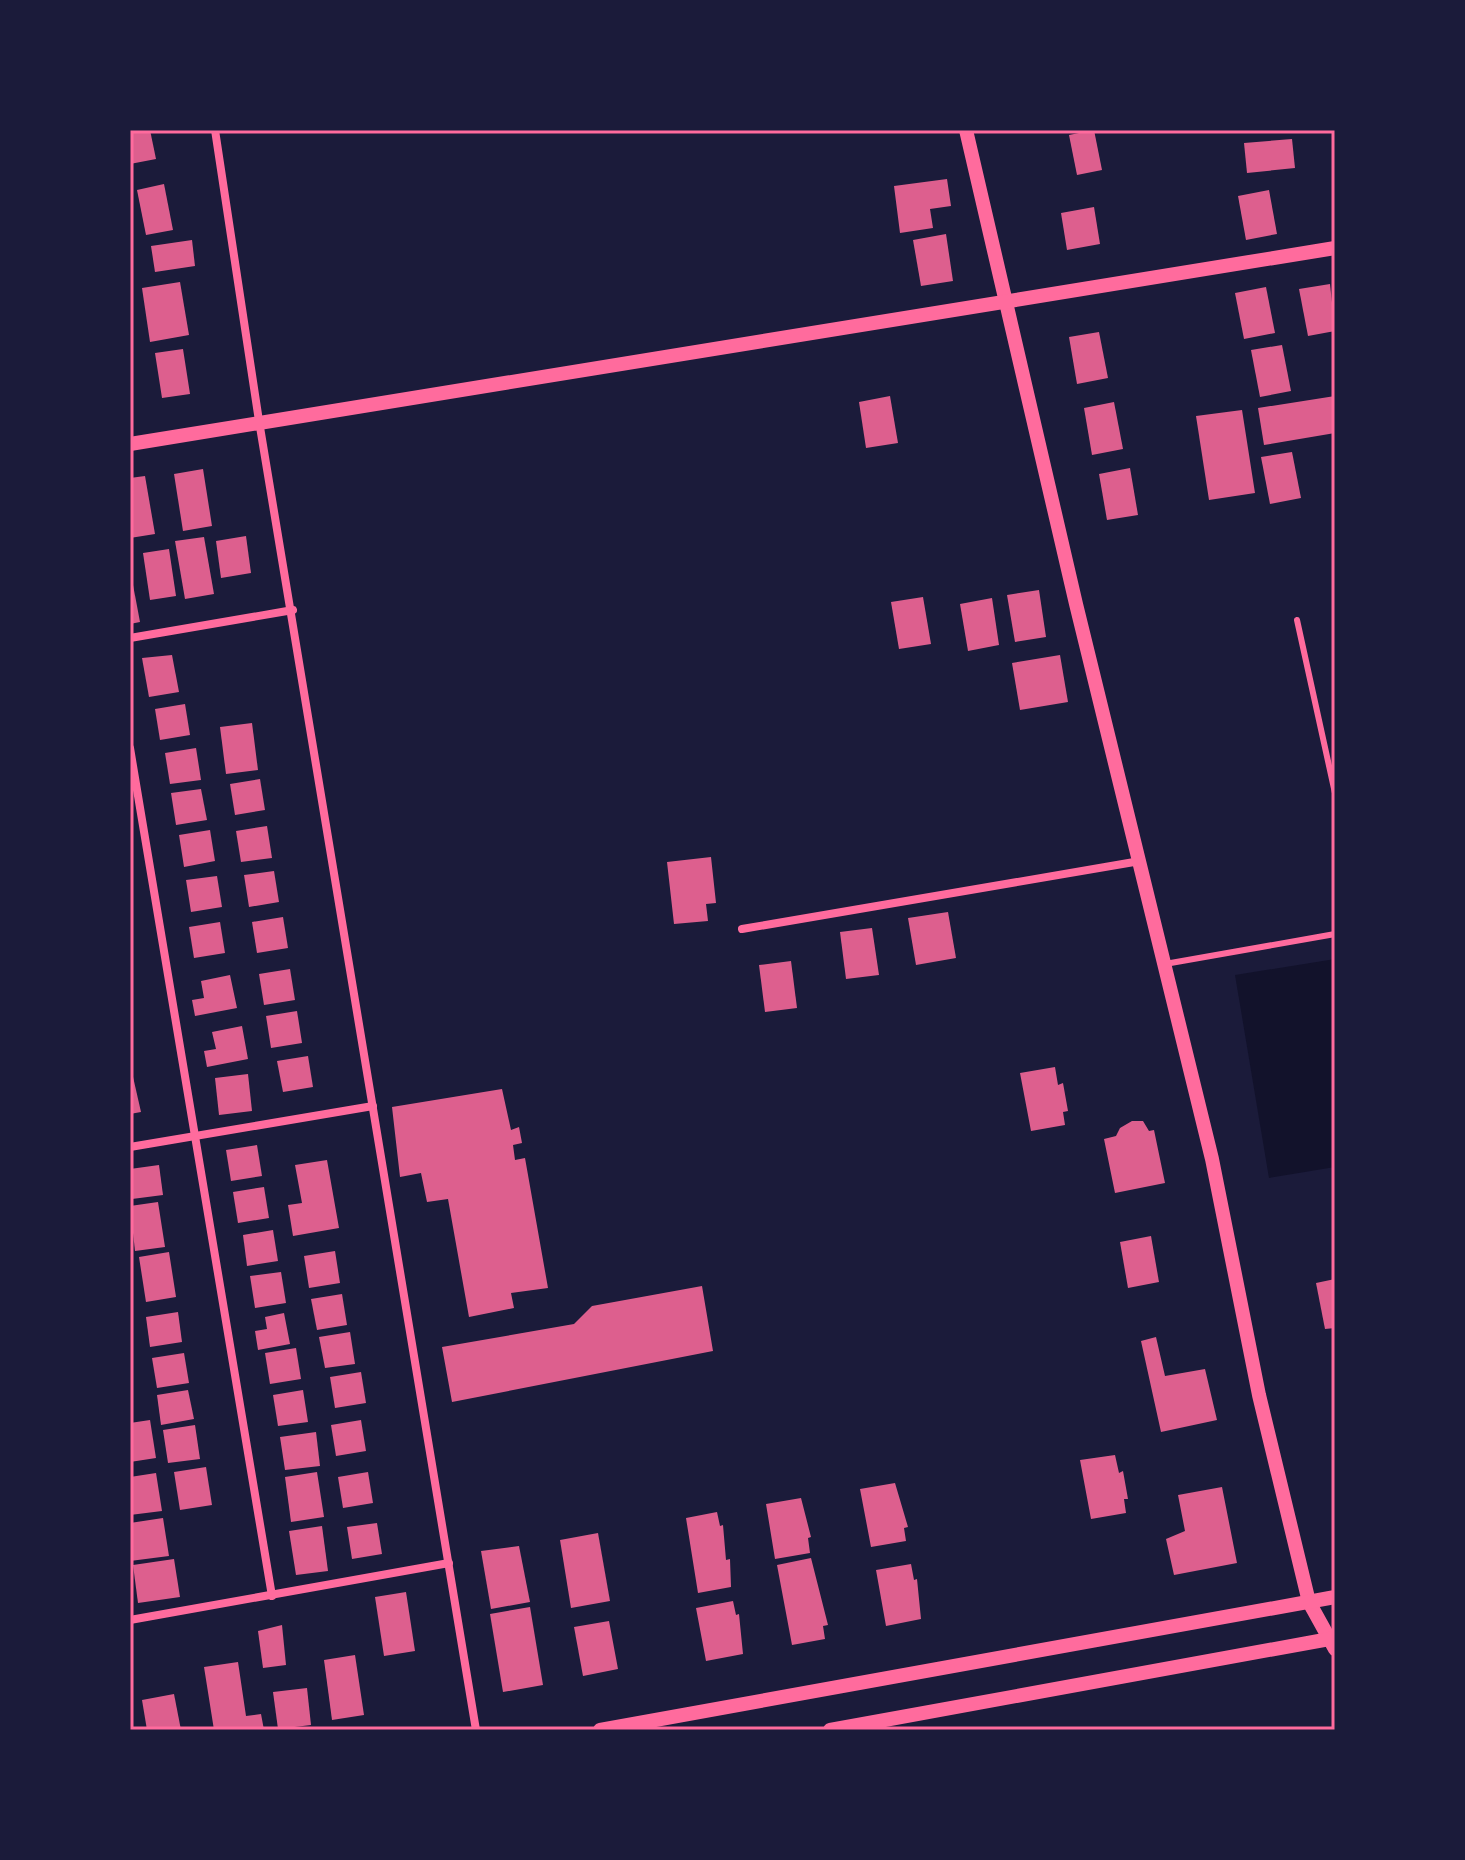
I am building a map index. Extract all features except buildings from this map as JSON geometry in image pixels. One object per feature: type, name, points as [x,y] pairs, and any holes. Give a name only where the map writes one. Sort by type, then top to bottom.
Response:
[{"type":"street","points":[[215,130],[259,421],[293,610],[476,1730]]},
{"type":"street","points":[[830,1730],[1333,1642],[1309,1602],[1259,1395],[1212,1159],[966,130]]},
{"type":"street","points":[[130,444],[1335,248]]},
{"type":"street","points":[[130,638],[293,610]]},
{"type":"street","points":[[130,748],[272,1596]]},
{"type":"street","points":[[742,929],[1140,861]]},
{"type":"street","points":[[130,1147],[373,1106]]},
{"type":"street","points":[[130,1620],[449,1563]]},
{"type":"street","points":[[600,1730],[1335,1597]]},
{"type":"lane","points":[[1297,620],[1335,793]]},
{"type":"lane","points":[[1165,964],[1335,934]]},
{"type":"shaded area","points":[[1335,959],[1335,1167],[1269,1178],[1235,975]]}]
